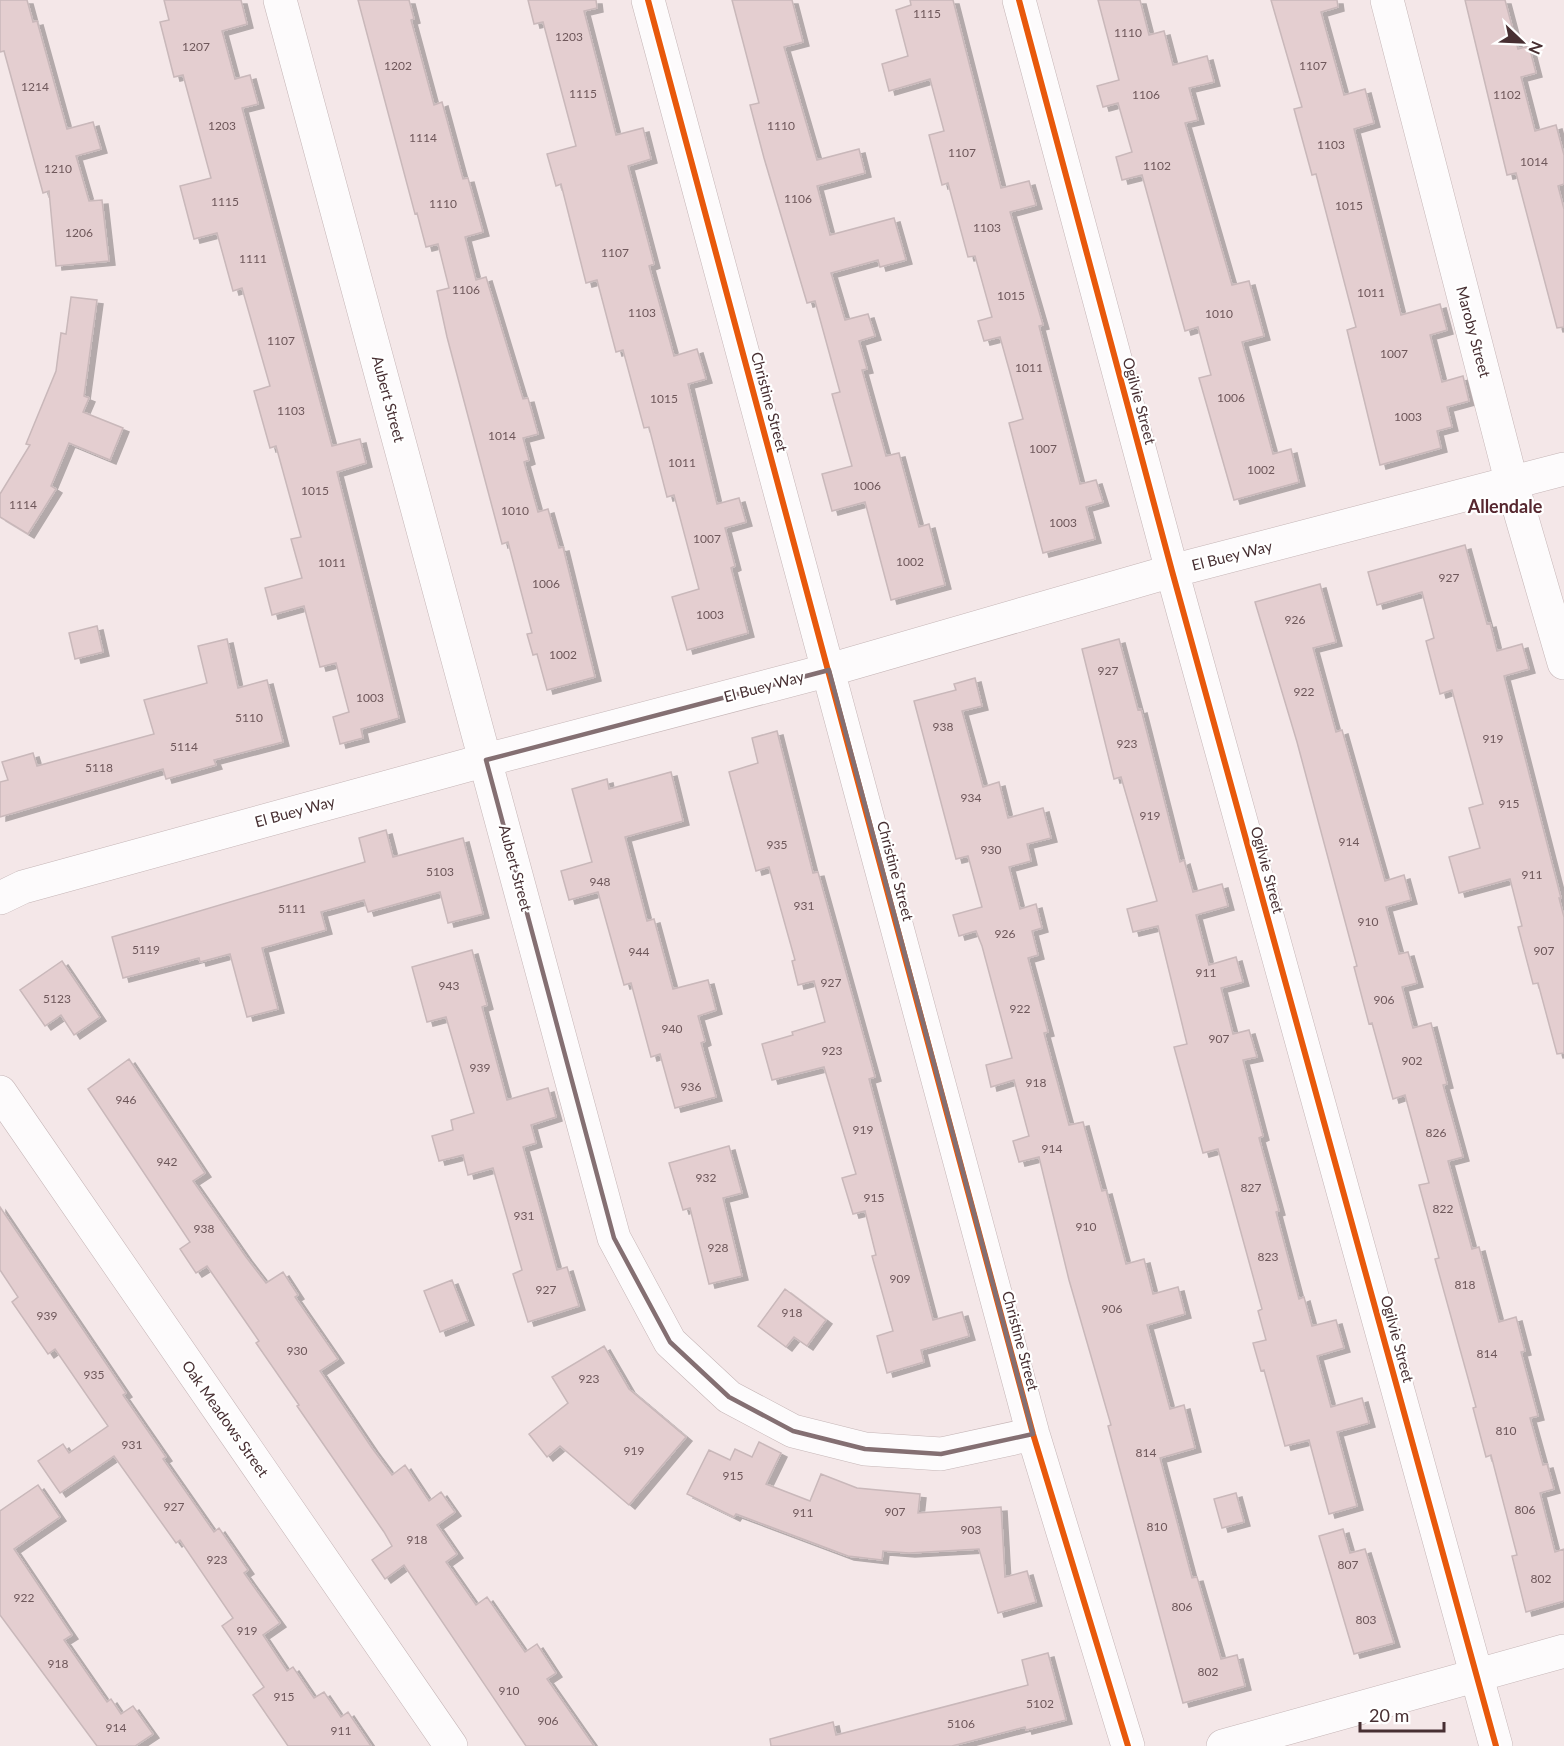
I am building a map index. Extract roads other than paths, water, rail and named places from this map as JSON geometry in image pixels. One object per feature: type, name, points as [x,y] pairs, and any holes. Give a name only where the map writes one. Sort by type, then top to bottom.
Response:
[{"type":"street","name":"Aubert Street","points":[[280,0],[614,1238],[670,1342],[729,1397],[793,1431],[865,1449],[941,1454],[1033,1434]]},
{"type":"street","name":"Christine Street","points":[[648,0],[1033,1434],[1128,1746]]},
{"type":"street","name":"Ogilvie Street","points":[[1019,0],[1172,571],[1496,1746]]},
{"type":"street","name":"Maroby Street","points":[[1387,0],[1512,484],[1564,663]]},
{"type":"street","name":"El Buey Way","points":[[0,898],[23,887],[486,760],[829,670],[1172,571],[1564,469]]},
{"type":"street","name":"Oak Meadows Street","points":[[0,1092],[451,1746]]},
{"type":"street","points":[[1223,1746],[1477,1673],[1564,1651]]},
{"type":"district","name":"Allendale","points":[[1505,507]]}]
